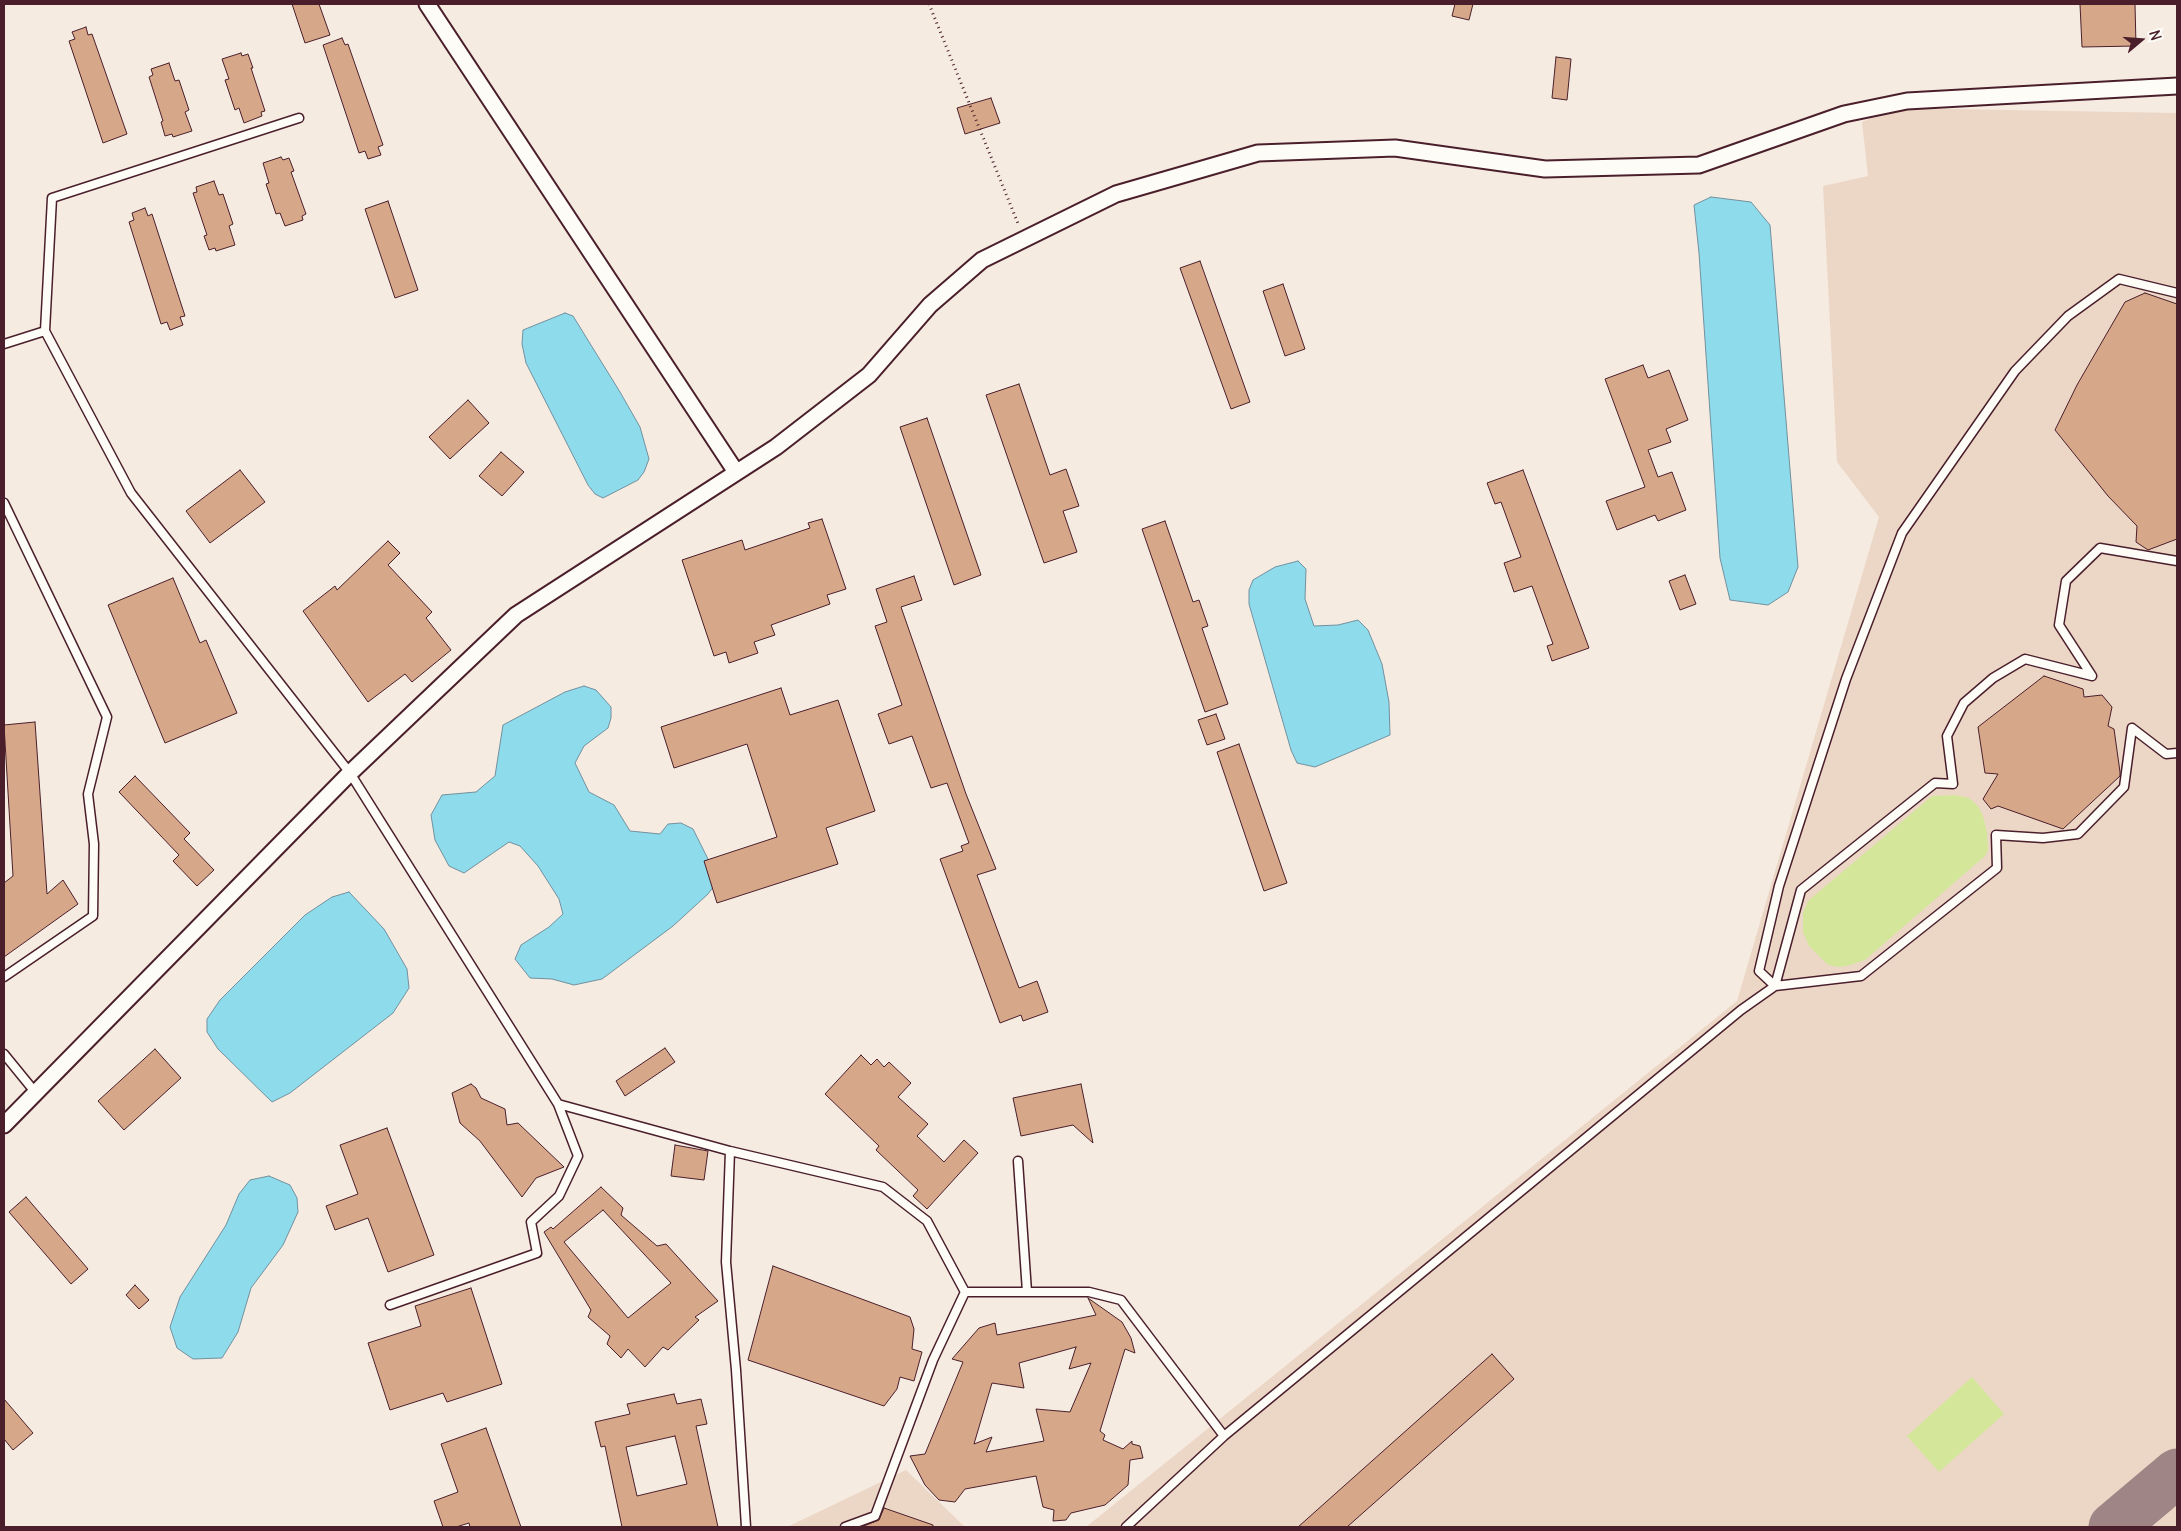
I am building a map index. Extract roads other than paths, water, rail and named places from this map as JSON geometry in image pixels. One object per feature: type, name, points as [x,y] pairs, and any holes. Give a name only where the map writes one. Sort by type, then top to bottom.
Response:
[{"type":"street","points":[[427,4],[736,472]]},
{"type":"street","points":[[4,1125],[350,773],[516,615],[776,447],[869,375],[930,305],[982,260],[1116,194],[1258,153],[1395,148],[1545,169],[1699,165],[1844,114],[1907,101],[2177,86]]},
{"type":"lane","points":[[299,118],[52,198],[45,331],[131,492],[350,773],[558,1104],[578,1156],[559,1196],[531,1222],[537,1253],[390,1305]]},
{"type":"lane","points":[[1775,986],[1759,971],[1778,886],[1846,679],[1902,533],[2015,371],[2068,316],[2119,279],[2177,293]]},
{"type":"lane","points":[[4,344],[45,331]]},
{"type":"lane","points":[[4,503],[107,717],[88,794],[94,844],[93,916],[4,977]]},
{"type":"lane","points":[[1775,986],[1801,890],[1935,783],[1953,784],[1947,736],[1964,703],[1993,678],[2025,659],[2092,676],[2059,625],[2066,581],[2100,548],[2177,561]]},
{"type":"lane","points":[[1126,1527],[1224,1436],[1741,1010],[1775,986],[1861,976],[1997,868],[1996,835],[2043,838],[2078,834],[2124,788],[2132,728],[2166,754],[2177,753]]},
{"type":"lane","points":[[4,1054],[35,1092]]},
{"type":"lane","points":[[558,1104],[730,1151],[883,1187],[927,1221],[965,1292]]},
{"type":"lane","points":[[730,1151],[726,1262],[736,1370],[746,1527]]},
{"type":"lane","points":[[1018,1161],[1027,1292]]},
{"type":"lane","points":[[965,1292],[1089,1292],[1121,1300],[1224,1436]]},
{"type":"lane","points":[[845,1527],[875,1516],[933,1360],[965,1292]]},
{"type":"water","points":[[1711,197],[1751,202],[1770,225],[1798,567],[1788,592],[1768,605],[1730,600],[1720,558],[1694,205]]},
{"type":"water","points":[[565,313],[573,316],[620,392],[640,427],[649,459],[644,472],[638,480],[603,498],[595,494],[588,485],[526,363],[522,344],[523,330]]},
{"type":"water","points":[[1298,561],[1306,569],[1305,599],[1314,626],[1338,625],[1358,620],[1368,630],[1382,664],[1389,702],[1390,735],[1315,767],[1297,763],[1291,750],[1249,604],[1249,590],[1253,580],[1275,567]]},
{"type":"water","points":[[584,686],[596,690],[611,707],[611,718],[608,728],[584,746],[575,763],[589,792],[614,805],[630,831],[660,834],[668,824],[681,823],[693,829],[711,865],[717,882],[708,894],[673,926],[602,979],[574,985],[552,979],[530,978],[515,959],[521,945],[549,927],[563,914],[559,899],[538,866],[520,846],[509,842],[464,873],[449,866],[435,840],[431,815],[442,795],[476,792],[495,776],[503,725],[565,692]]},
{"type":"water","points":[[349,892],[384,929],[407,969],[409,988],[393,1013],[290,1093],[272,1102],[218,1049],[207,1032],[207,1019],[220,1000],[305,915],[332,897]]},
{"type":"water","points":[[269,1176],[290,1185],[297,1198],[298,1212],[283,1245],[251,1288],[238,1332],[222,1358],[193,1359],[177,1348],[170,1327],[180,1297],[226,1225],[239,1194],[250,1180]]}]
